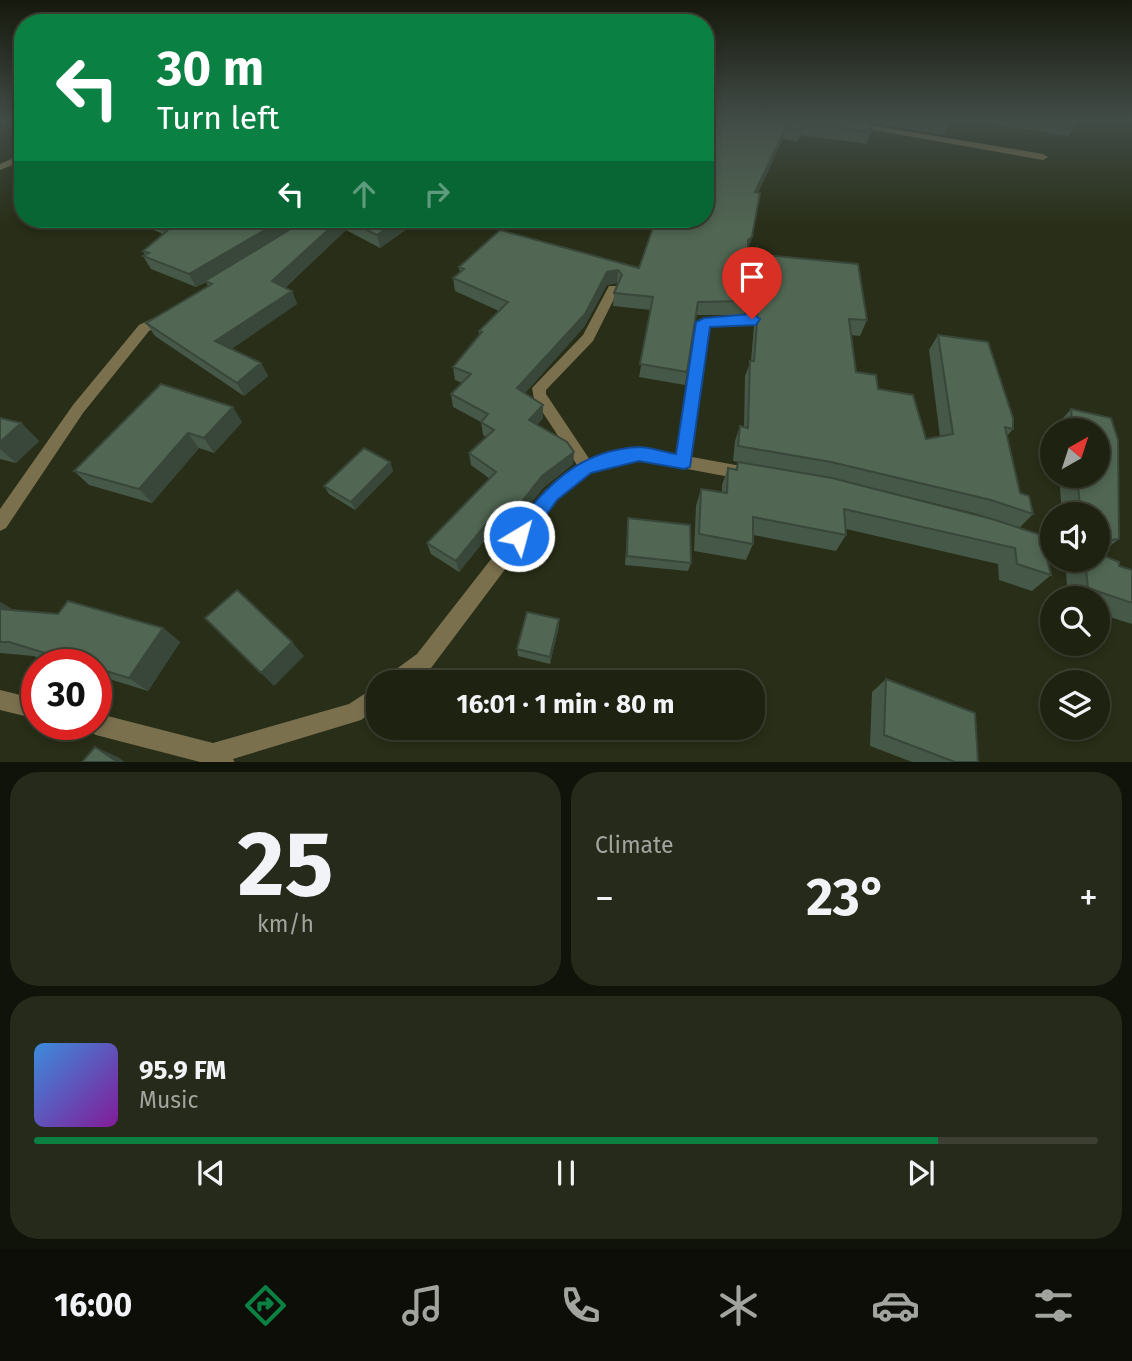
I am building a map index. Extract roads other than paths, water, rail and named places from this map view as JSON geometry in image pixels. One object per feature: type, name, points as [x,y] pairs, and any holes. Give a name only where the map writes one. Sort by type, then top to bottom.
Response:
[{"type":"street","points":[[1028,156],[1042,158]]},
{"type":"street","points":[[684,462],[702,325],[708,321],[751,321],[752,253]]},
{"type":"street","points":[[586,467],[539,395],[539,388],[588,338],[613,289]]},
{"type":"street","points":[[0,523],[78,409],[144,328],[180,306]]},
{"type":"street","points":[[412,670],[424,661],[551,495],[586,467],[639,454],[760,475]]},
{"type":"street","points":[[1014,538],[1040,546]]},
{"type":"street","points":[[0,700],[21,705]]},
{"type":"street","points":[[112,728],[219,758],[354,713],[366,704]]}]
